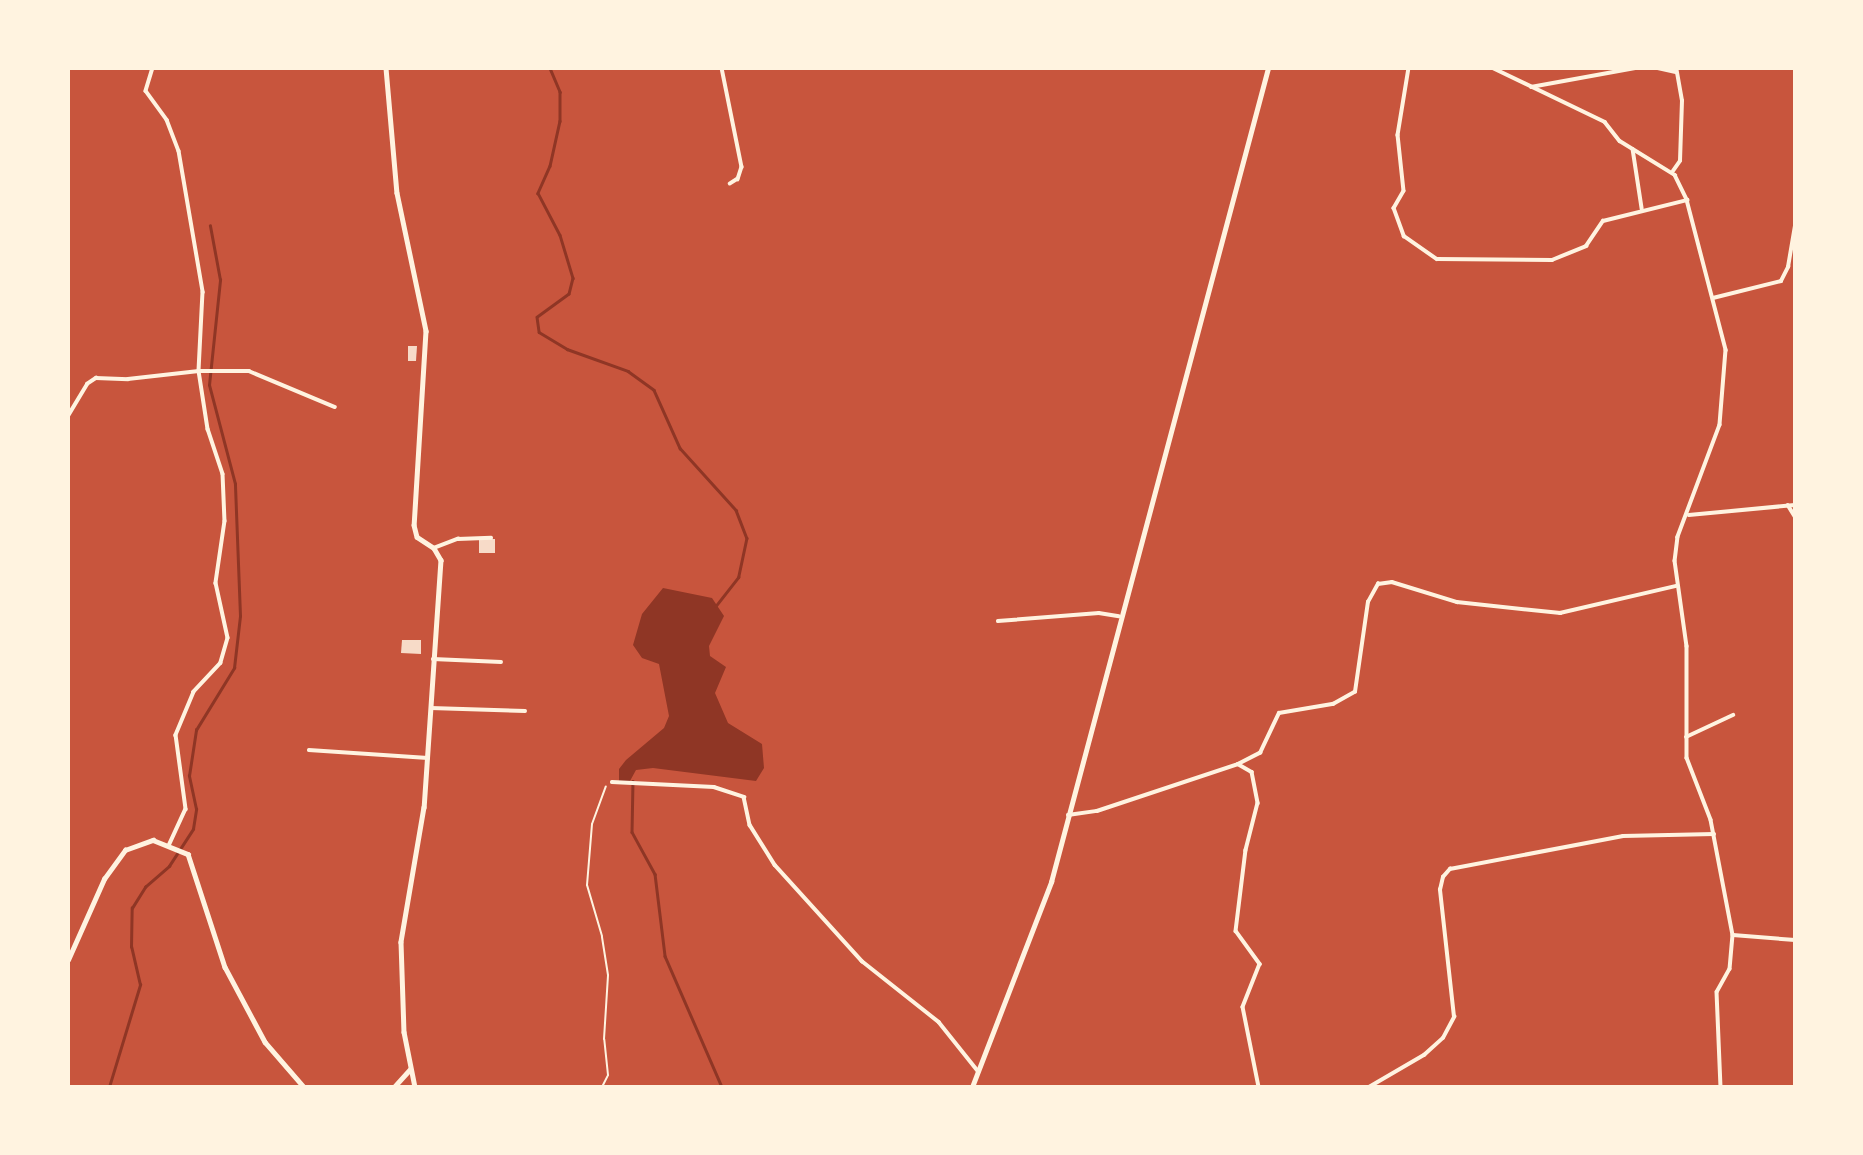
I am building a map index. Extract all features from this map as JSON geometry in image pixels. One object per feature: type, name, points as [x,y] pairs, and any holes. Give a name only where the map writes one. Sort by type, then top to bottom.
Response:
[{"type":"street","points":[[153,68],[146,91],[169,123],[189,197],[205,308],[199,371],[208,429],[223,474],[225,521],[216,583],[228,638],[222,663],[194,692],[176,735],[186,809],[170,846]]},
{"type":"street","points":[[386,68],[397,193],[426,331],[414,525],[417,537],[435,548],[441,560],[425,807],[401,942],[411,1068],[415,1087]]},
{"type":"street","points":[[722,68],[742,167],[738,179],[730,184]]},
{"type":"street","points":[[972,1087],[1043,906],[1268,68]]},
{"type":"street","points":[[1409,68],[1398,135],[1404,191],[1394,208],[1401,231],[1416,247],[1444,260],[1552,260],[1586,246],[1603,221],[1642,208],[1687,200]]},
{"type":"street","points":[[1493,68],[1605,122],[1633,149],[1672,171],[1687,200],[1713,298],[1726,358],[1722,420],[1676,545],[1676,586],[1686,634],[1687,758],[1714,834],[1733,935],[1730,969],[1717,992],[1721,1087]]},
{"type":"street","points":[[1529,87],[1578,82],[1636,68]]},
{"type":"street","points":[[1658,68],[1676,70],[1682,101],[1680,161],[1672,171]]},
{"type":"street","points":[[1633,149],[1642,208]]},
{"type":"street","points":[[1713,298],[1781,281],[1788,267],[1795,226]]},
{"type":"street","points":[[68,416],[87,384],[96,378],[128,380],[199,371],[249,370],[335,407]]},
{"type":"street","points":[[1788,505],[1795,516]]},
{"type":"street","points":[[1688,515],[1795,505]]},
{"type":"street","points":[[435,548],[458,539],[491,538]]},
{"type":"street","points":[[1068,815],[1097,811],[1238,764],[1260,753],[1279,713],[1333,704],[1355,692],[1368,602],[1378,583],[1392,582],[1457,601],[1560,613],[1676,586]]},
{"type":"street","points":[[998,621],[1099,613],[1119,616]]},
{"type":"street","points":[[433,659],[501,662]]},
{"type":"street","points":[[431,708],[525,711]]},
{"type":"street","points":[[1686,737],[1733,715]]},
{"type":"street","points":[[309,750],[428,758]]},
{"type":"street","points":[[1238,764],[1252,772],[1258,792],[1236,932],[1260,964],[1243,1007],[1259,1087]]},
{"type":"street","points":[[612,782],[726,788],[744,797],[750,825],[775,865],[862,961],[939,1022],[978,1071]]},
{"type":"street","points":[[1368,1087],[1424,1055],[1443,1038],[1454,1017],[1440,890],[1443,877],[1450,870],[1623,836],[1714,834]]},
{"type":"street","points":[[68,960],[113,863],[141,842],[170,846],[188,854],[225,967],[265,1042],[304,1087]]},
{"type":"street","points":[[1733,935],[1795,940]]},
{"type":"street","points":[[394,1087],[411,1068]]},
{"type":"path","points":[[602,1087],[608,1075],[604,1039],[608,975],[602,936],[587,885],[595,812],[602,791],[612,782]]},
{"type":"shaded area","points":[[663,588],[712,598],[724,616],[709,646],[710,656],[726,667],[715,693],[728,723],[762,744],[764,768],[756,781],[653,768],[636,770],[630,781],[619,781],[619,769],[664,728],[669,716],[659,664],[642,658],[633,645],[642,614]]},
{"type":"building","points":[[408,346],[417,346],[416,361],[408,361]]},
{"type":"building","points":[[479,539],[495,539],[495,553],[479,553]]},
{"type":"building","points":[[402,640],[421,640],[421,654],[401,653]]},
{"type":"waterway","points":[[550,68],[560,92],[560,121],[550,166],[538,193],[560,235],[573,278],[569,294],[537,317],[539,332],[567,349],[628,371],[654,390],[680,448],[736,510],[747,538],[739,577],[716,606]]},
{"type":"waterway","points":[[109,1087],[140,985],[131,947],[132,908],[145,887],[169,866],[193,829],[196,809],[189,776],[196,730],[234,668],[240,616],[235,484],[209,385],[220,280],[210,226]]},
{"type":"waterway","points":[[633,781],[632,832],[655,874],[665,956],[722,1087]]}]
